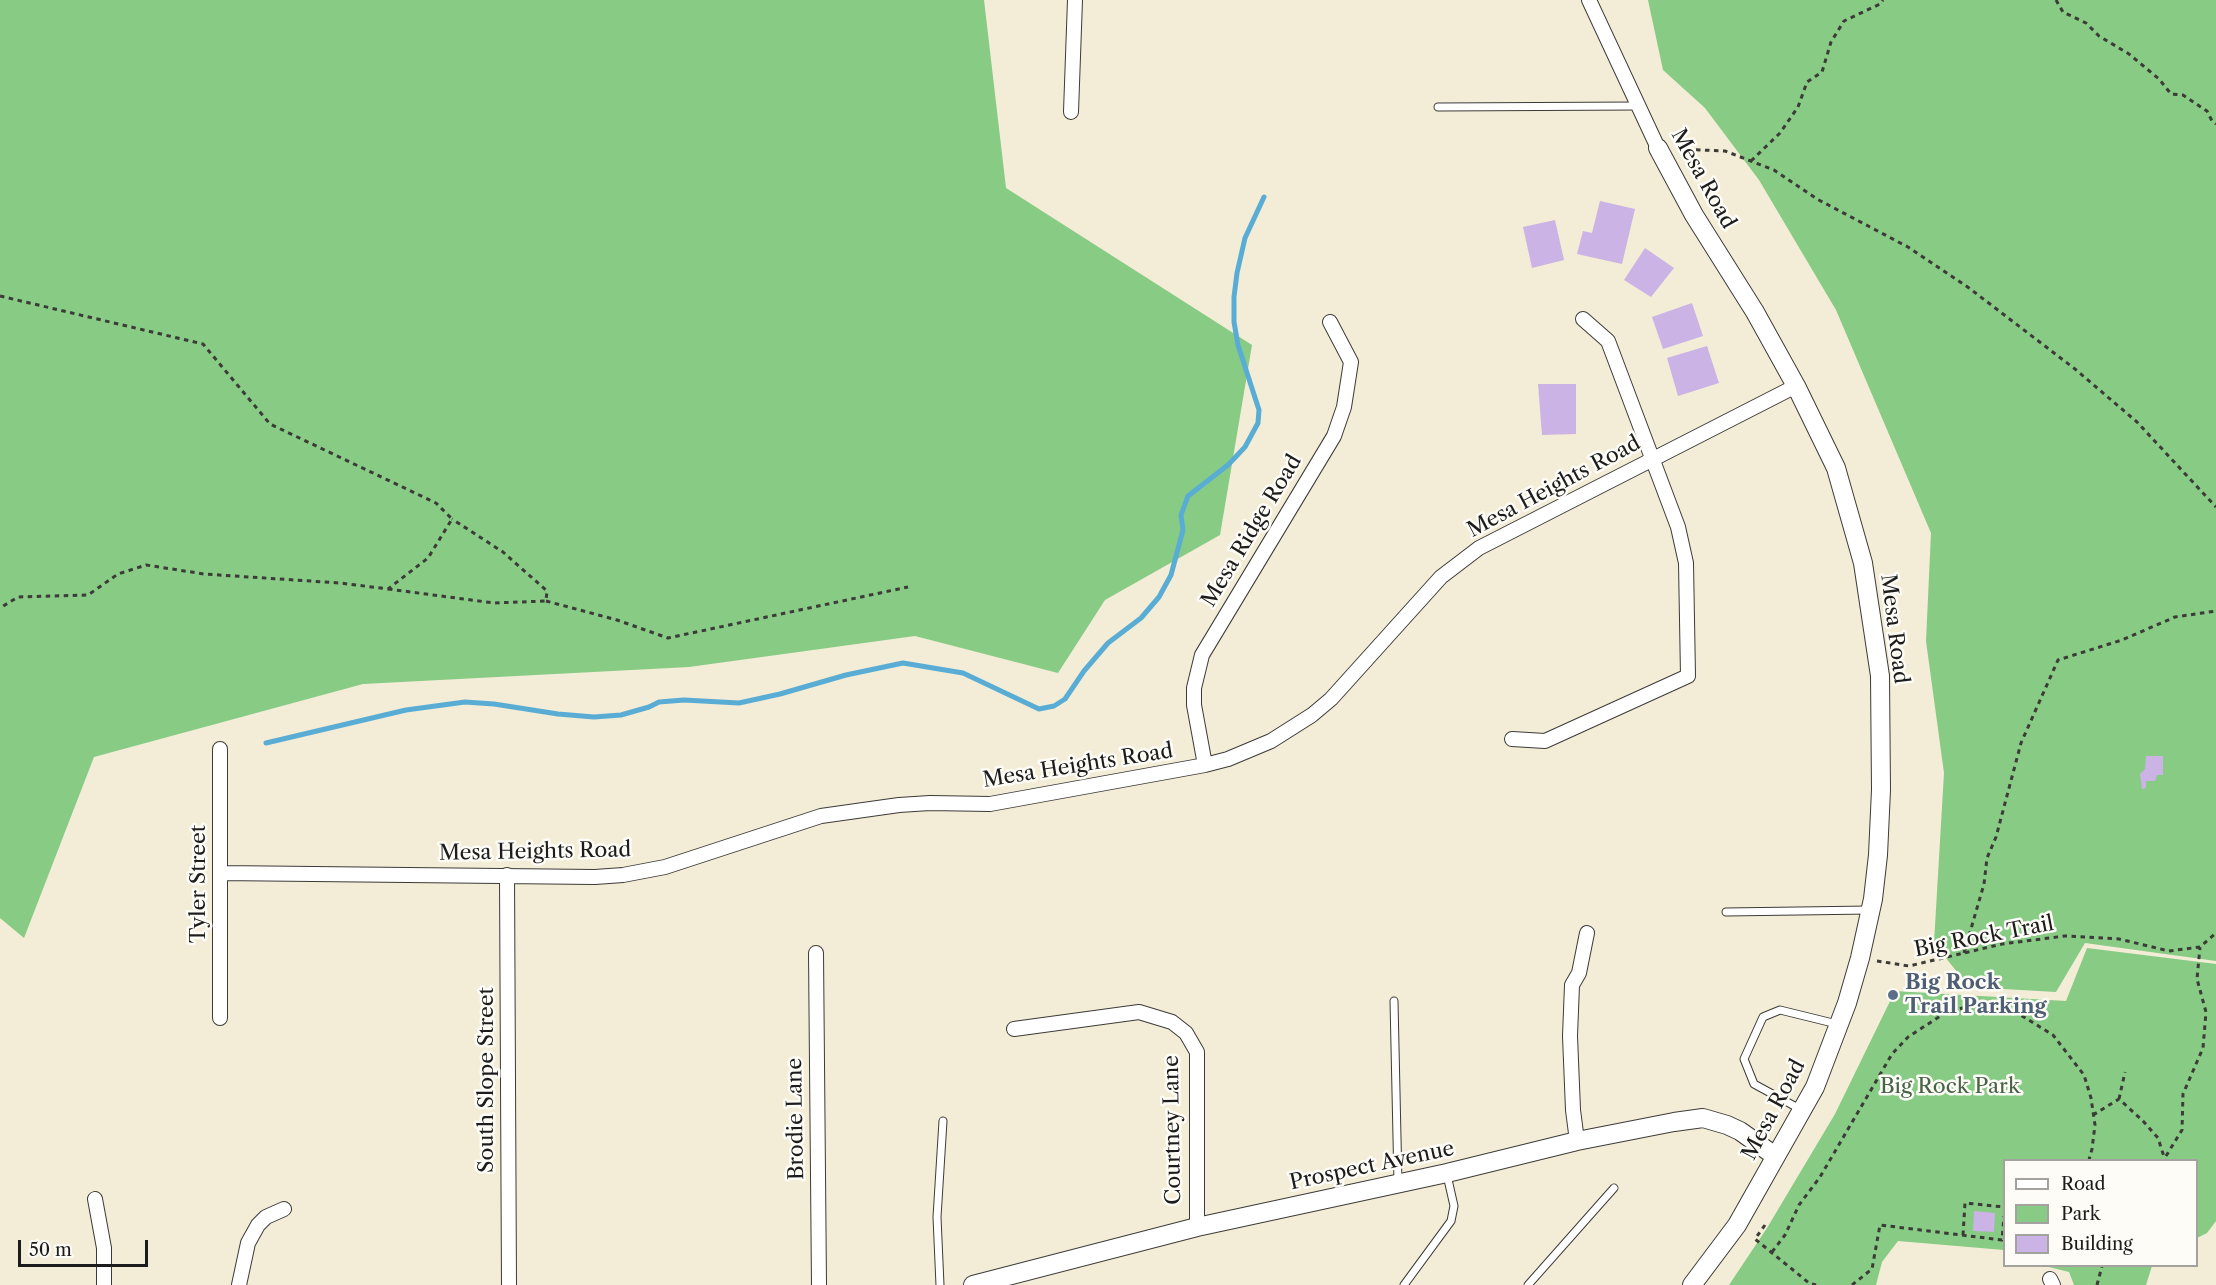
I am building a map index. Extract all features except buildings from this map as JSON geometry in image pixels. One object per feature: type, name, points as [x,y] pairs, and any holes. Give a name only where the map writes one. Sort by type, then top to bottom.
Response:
[{"type":"street","points":[[1071,112],[1075,0]]},
{"type":"street","name":"Mesa Road","points":[[1589,0],[1658,148],[1694,215],[1755,312],[1796,386],[1836,468],[1863,562],[1880,676],[1881,790],[1878,855],[1860,958],[1839,1024],[1815,1087],[1737,1225],[1692,1285]]},
{"type":"street","points":[[1512,739],[1545,741],[1688,676],[1686,562],[1678,527],[1608,341],[1582,319]]},
{"type":"street","name":"Mesa Ridge Road","points":[[1205,765],[1194,705],[1194,688],[1202,655],[1334,436],[1344,407],[1351,362],[1330,322]]},
{"type":"street","name":"Mesa Heights Road","points":[[220,873],[596,877],[634,873],[665,867],[821,816],[899,805],[990,804],[1205,765],[1239,755],[1271,741],[1312,715],[1331,699],[1441,577],[1479,548],[1796,386]]},
{"type":"street","name":"Tyler Street","points":[[220,750],[220,1018]]},
{"type":"street","name":"South Slope Street","points":[[507,875],[509,1285]]},
{"type":"street","points":[[1577,1141],[1573,1110],[1572,985],[1579,973],[1587,933]]},
{"type":"street","name":"Brodie Lane","points":[[816,953],[819,1285]]},
{"type":"street","name":"Courtney Lane","points":[[1014,1029],[1139,1012],[1172,1022],[1186,1033],[1197,1052],[1197,1227]]},
{"type":"street","name":"Prospect Avenue","points":[[973,1285],[1197,1227],[1447,1173],[1577,1141],[1674,1122],[1703,1118],[1740,1131],[1775,1156]]},
{"type":"street","points":[[95,1199],[105,1248],[104,1285]]},
{"type":"street","points":[[239,1285],[248,1243],[258,1226],[266,1217],[284,1209]]},
{"type":"lane","points":[[1438,107],[1638,106]]},
{"type":"lane","points":[[1726,912],[1870,910]]},
{"type":"lane","points":[[1394,1001],[1398,1183]]},
{"type":"lane","points":[[1802,1110],[1754,1084],[1744,1059],[1763,1017],[1780,1010],[1839,1024]]},
{"type":"lane","points":[[940,1285],[937,1216],[943,1121]]},
{"type":"lane","points":[[1403,1285],[1451,1221],[1454,1206],[1447,1173]]},
{"type":"lane","points":[[1528,1285],[1614,1188]]},
{"type":"path","points":[[1751,161],[1780,133],[1798,107],[1807,82],[1822,72],[1831,42],[1844,21],[1880,4],[1883,0]]},
{"type":"path","points":[[2056,0],[2063,12],[2086,23],[2099,36],[2129,54],[2159,79],[2171,94],[2183,95],[2207,111],[2216,124]]},
{"type":"path","points":[[1658,148],[1725,152],[1774,170],[1817,199],[1908,247],[1969,288],[2075,369],[2137,422],[2216,507]]},
{"type":"path","points":[[0,296],[203,344],[270,424],[436,503],[452,519],[503,552],[547,591],[546,601]]},
{"type":"path","points":[[388,589],[428,558],[452,519]]},
{"type":"path","points":[[0,608],[18,597],[88,595],[118,574],[146,565],[204,574],[340,583],[494,603],[546,601],[618,620],[668,638],[909,587]]},
{"type":"path","points":[[1964,953],[1984,884],[1987,858],[1996,837],[2021,743],[2058,660],[2122,640],[2175,617],[2216,611]]},
{"type":"path","points":[[2165,1159],[2182,1130],[2183,1094],[2203,1047],[2206,1012],[2197,979],[2200,947],[2216,933]]},
{"type":"path","name":"Big Rock Trail","points":[[1860,958],[1909,966],[2002,944],[2065,936],[2119,939],[2169,951],[2200,947]]},
{"type":"path","points":[[1772,1252],[1785,1235],[1799,1205],[1820,1177],[1892,1054],[1908,1037],[1945,1013],[1966,1007],[1989,1008],[2019,1014],[2053,1035],[2084,1075],[2091,1098],[2095,1125],[2090,1159]]},
{"type":"path","points":[[2093,1115],[2119,1098],[2125,1072]]},
{"type":"path","points":[[2119,1098],[2143,1120],[2158,1138],[2165,1159]]},
{"type":"path","points":[[1963,1235],[1965,1203],[2003,1207]]},
{"type":"path","points":[[1765,1225],[1755,1239],[1809,1283],[1816,1285]]},
{"type":"path","points":[[1852,1285],[1872,1269],[1880,1226],[2002,1240],[2003,1228]]},
{"type":"path","points":[[2097,1285],[2102,1267]]},
{"type":"green space","points":[[0,0],[984,0],[1006,188],[1252,345],[1220,535],[1105,600],[1058,673],[915,636],[689,667],[363,684],[94,757],[24,938],[0,918]]},
{"type":"green space","points":[[1648,0],[2216,0],[2216,961],[2085,943],[2056,992],[1969,987],[1934,943],[1944,773],[1926,641],[1931,533],[1836,310],[1759,180],[1705,108],[1663,70]]},
{"type":"green space","name":"Big Rock Park","points":[[2087,948],[2216,964],[2216,1221],[2207,1233],[2198,1238],[2198,1159],[2003,1159],[2003,1250],[1898,1241],[1882,1262],[1876,1285],[1729,1285],[1767,1228],[1835,1114],[1895,991],[2066,1001]]},
{"type":"green space","points":[[2049,1267],[2152,1267],[2146,1285],[2074,1285],[2069,1272]]},
{"type":"waterway","points":[[266,743],[406,710],[465,702],[594,717],[621,715],[659,702],[684,700],[739,703],[846,675],[903,663],[963,673],[1039,709],[1054,706],[1065,699],[1084,671],[1108,643],[1141,618],[1159,597],[1171,575],[1183,530],[1181,515],[1188,496],[1228,465],[1245,447],[1258,423],[1259,410],[1238,345],[1234,322],[1234,297],[1245,238],[1264,197]]},
{"type":"place","name":"Big Rock Trail Parking","points":[[1893,995]]}]
